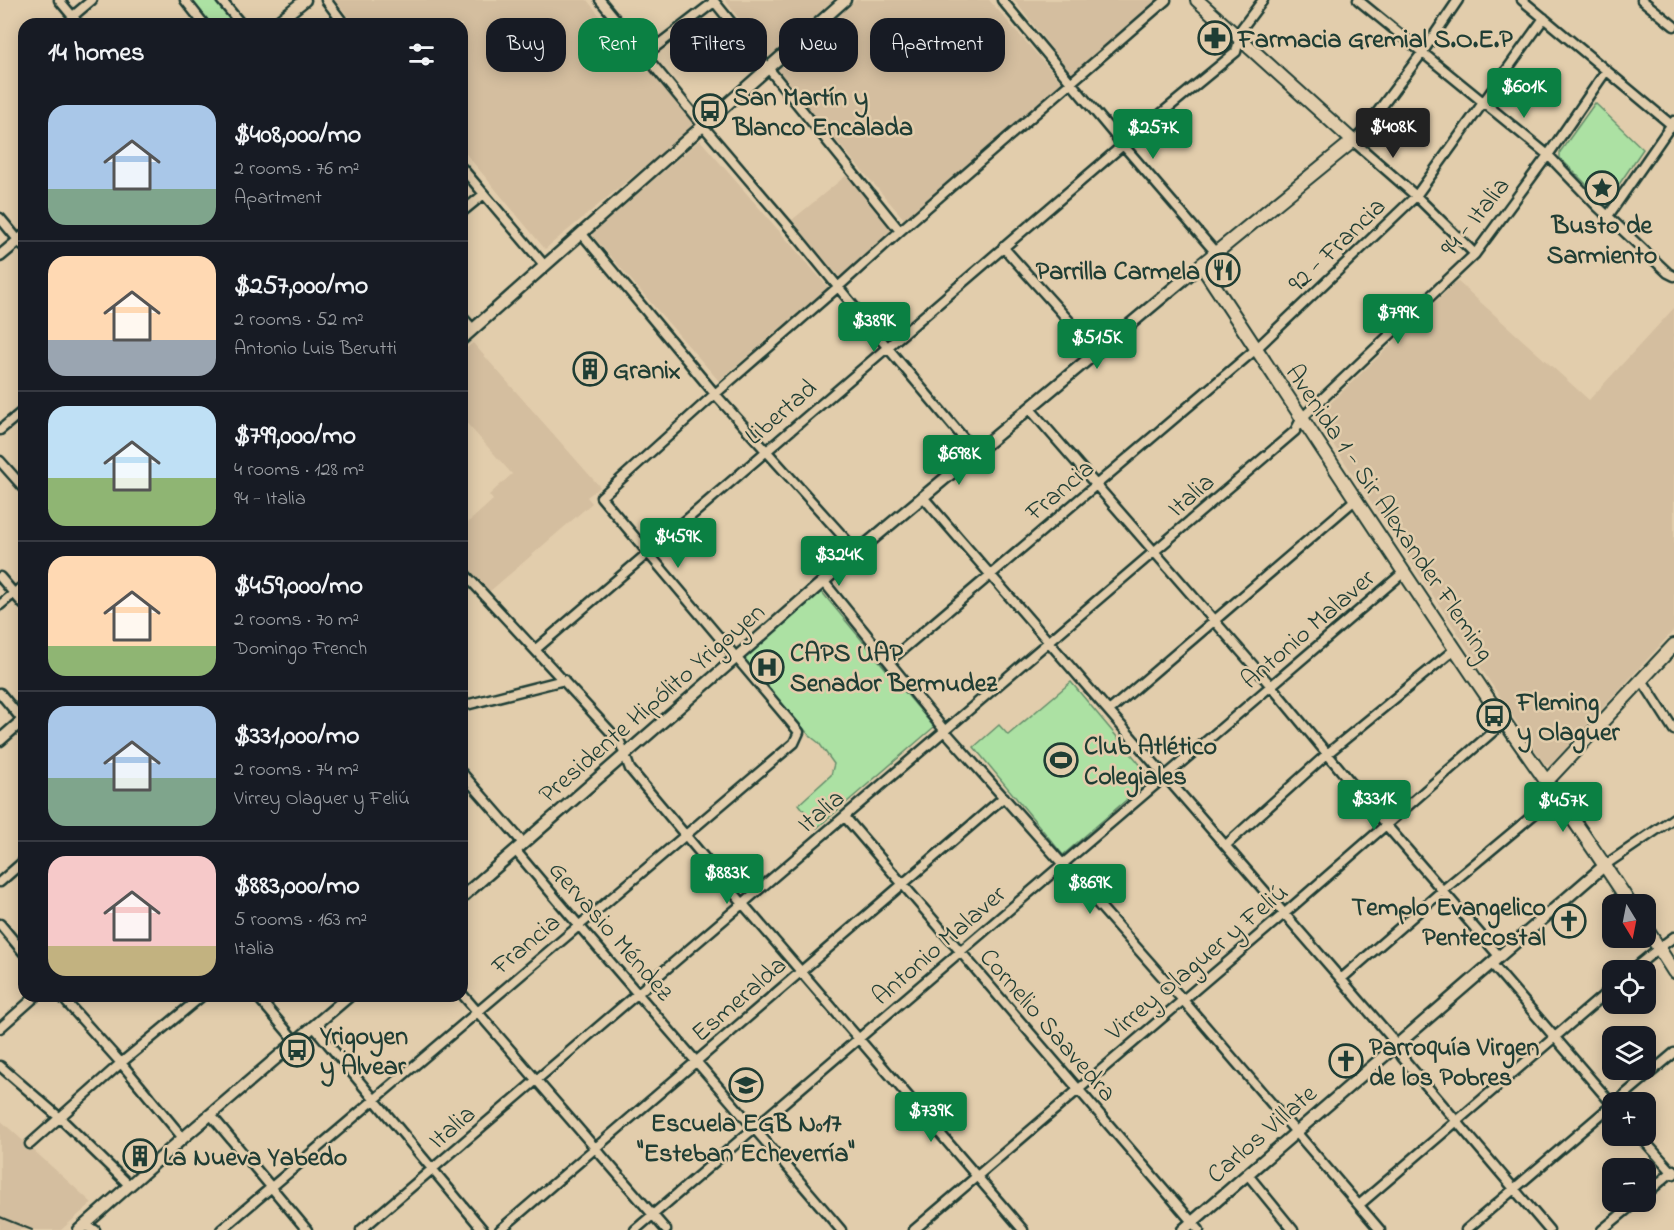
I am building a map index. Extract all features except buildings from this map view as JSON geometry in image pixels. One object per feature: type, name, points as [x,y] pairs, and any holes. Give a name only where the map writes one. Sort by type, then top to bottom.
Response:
[{"type":"main road","points":[[1197,0],[1353,141],[1201,265]]},
{"type":"main road","name":"Avenida 1 - Sir Alexander Fleming","points":[[1201,265],[1504,722],[1624,894]]},
{"type":"main road","points":[[1546,782],[1674,645]]},
{"type":"main road","points":[[1656,943],[1674,972]]},
{"type":"street","points":[[59,0],[72,16],[92,0]]},
{"type":"street","points":[[184,0],[199,18]]},
{"type":"street","points":[[221,0],[236,18]]},
{"type":"street","points":[[282,18],[305,0]]},
{"type":"street","points":[[326,0],[340,18]]},
{"type":"street","points":[[600,0],[614,18]]},
{"type":"street","points":[[468,334],[845,0]]},
{"type":"street","points":[[1002,0],[1216,253]]},
{"type":"street","points":[[737,658],[601,496],[900,231],[1166,0]]},
{"type":"street","name":"Libertad","points":[[536,649],[1003,247],[1236,52],[1242,28],[1263,0]]},
{"type":"street","points":[[1358,0],[1548,155],[1596,205],[1668,273],[1674,276]]},
{"type":"street","points":[[1458,0],[1422,53],[1353,141],[1416,196],[1475,254]]},
{"type":"street","points":[[1521,0],[1673,124],[1608,216]]},
{"type":"street","points":[[1642,0],[1674,26]]},
{"type":"street","points":[[658,46],[714,1],[900,231]]},
{"type":"street","name":"92 - Francia","points":[[1256,349],[1416,196],[1544,18]]},
{"type":"street","name":"94 - Italia","points":[[1302,418],[1475,254],[1606,71]]},
{"type":"street","points":[[658,72],[976,453]]},
{"type":"street","points":[[468,175],[545,266]]},
{"type":"street","points":[[468,207],[484,194]]},
{"type":"street","points":[[0,218],[18,237]]},
{"type":"street","points":[[582,234],[715,394],[857,552]]},
{"type":"street","points":[[0,256],[18,244]]},
{"type":"street","points":[[1003,247],[1097,352]]},
{"type":"street","name":"Presidente Hipólito Yrigoyen","points":[[468,892],[857,552],[1201,265]]},
{"type":"street","points":[[468,323],[473,329]]},
{"type":"street","name":"Francia","points":[[889,661],[1256,349]]},
{"type":"street","points":[[1030,409],[1272,687],[1442,891],[1555,1037],[1603,1092]]},
{"type":"street","points":[[0,430],[18,415]]},
{"type":"street","name":"Italia","points":[[361,1230],[1154,553],[1295,431],[1302,418]]},
{"type":"street","points":[[0,461],[18,481]]},
{"type":"street","points":[[923,497],[1285,913],[1396,1046],[1402,1058],[1549,1230]]},
{"type":"street","points":[[1109,711],[1356,499]]},
{"type":"street","name":"Antonio Malaver","points":[[635,1230],[1404,572]]},
{"type":"street","points":[[0,577],[18,598]]},
{"type":"street","points":[[468,577],[620,742],[630,769],[1023,1230]]},
{"type":"street","points":[[824,582],[945,731],[1182,999],[1380,1230]]},
{"type":"street","points":[[0,605],[18,590]]},
{"type":"street","points":[[1226,845],[1327,754],[1455,649]]},
{"type":"street","name":"Francia","points":[[221,1230],[794,743],[800,732],[737,658]]},
{"type":"street","points":[[468,704],[564,680]]},
{"type":"street","points":[[1642,680],[1674,730]]},
{"type":"street","points":[[0,693],[18,713]]},
{"type":"street","name":"Virrey Olaguer y Feliú","points":[[914,1230],[1285,913],[1504,722]]},
{"type":"street","points":[[0,740],[18,725]]},
{"type":"street","name":"Gervasio Méndez","points":[[468,781],[579,925],[841,1230]]},
{"type":"street","points":[[1341,979],[1556,796]]},
{"type":"street","name":"Esmeralda","points":[[500,1230],[1004,797]]},
{"type":"street","name":"Cornelio Saavedra","points":[[844,817],[1195,1226]]},
{"type":"street","name":"Carlos Villate","points":[[1183,1230],[1195,1226],[1248,1175],[1605,865],[1674,818]]},
{"type":"street","points":[[0,882],[18,866]]},
{"type":"street","points":[[0,924],[18,946]]},
{"type":"street","points":[[1644,960],[1674,938]]},
{"type":"street","points":[[1359,1205],[1602,996]]},
{"type":"street","points":[[468,1001],[666,1230]]},
{"type":"street","points":[[0,1028],[29,1002]]},
{"type":"street","points":[[66,1002],[183,1138]]},
{"type":"street","points":[[30,1144],[121,1063],[195,1002]]},
{"type":"street","points":[[262,1002],[296,1042]]},
{"type":"street","points":[[86,1229],[129,1185],[342,1002]]},
{"type":"street","points":[[314,1027],[483,1230]]},
{"type":"street","points":[[1628,1092],[1674,1053]]},
{"type":"street","points":[[0,1066],[60,1118],[129,1185]]},
{"type":"street","points":[[1466,1230],[1602,1114]]},
{"type":"street","points":[[211,1115],[307,1230]]},
{"type":"street","points":[[1649,1146],[1673,1172],[1656,1186]]},
{"type":"street","points":[[1248,1175],[1293,1230]]},
{"type":"street","points":[[1602,1230],[1624,1212]]},
{"type":"shaded area","points":[[334,0],[587,0],[602,18],[578,18],[578,72],[652,72],[694,126],[545,249],[468,156],[468,18],[350,18]]},
{"type":"shaded area","points":[[725,0],[833,0],[813,18],[779,18],[779,49],[769,58],[767,55],[767,18],[739,18]]},
{"type":"shaded area","points":[[856,0],[989,0],[1005,18],[870,18],[870,72],[1005,72],[1005,18],[1062,83],[904,219],[775,70],[779,67],[779,72],[858,72],[858,18],[835,18]]},
{"type":"shaded area","points":[[1014,0],[1159,0],[1073,76]]},
{"type":"shaded area","points":[[700,140],[828,287],[719,381],[591,234]]},
{"type":"shaded area","points":[[848,174],[895,232],[840,278],[792,220]]},
{"type":"shaded area","points":[[1457,281],[1589,400],[1674,308],[1674,630],[1550,766],[1545,765],[1317,420],[1318,415]]},
{"type":"shaded area","points":[[473,343],[600,487],[587,497],[592,503],[489,592],[468,569],[468,523],[493,500],[489,495],[512,474],[468,425],[468,347]]},
{"type":"shaded area","points":[[0,1120],[92,1203],[61,1230],[0,1230]]},
{"type":"green space","points":[[188,0],[218,0],[233,18],[203,18]]},
{"type":"green space","points":[[1595,103],[1643,149],[1609,199],[1602,200],[1560,158],[1560,152]]},
{"type":"green space","points":[[821,591],[934,727],[817,828],[799,804],[831,775],[834,764],[819,743],[810,736],[743,659]]},
{"type":"green space","name":"Club Atlético Colegiales","points":[[1071,682],[1148,774],[1148,781],[1063,855],[974,747],[999,725],[1008,735]]},
{"type":"railway","points":[[0,1217],[32,1230]]},
{"type":"place","name":"Farmacia Gremial S.O.E.P","points":[[1215,38]]},
{"type":"place","name":"San Martín y Blanco Encalada","points":[[710,111]]},
{"type":"place","name":"Busto de Sarmiento","points":[[1602,188]]},
{"type":"place","name":"Parrilla Carmela","points":[[1223,270]]},
{"type":"place","name":"Granix","points":[[590,369]]},
{"type":"place","name":"CAPS UAP Senador Bermudez","points":[[767,667]]},
{"type":"place","name":"Fleming y Olaguer","points":[[1494,716]]},
{"type":"place","name":"Club Atlético Colegiales","points":[[1061,760]]},
{"type":"place","name":"Templo Evangelico Pentecostal","points":[[1569,921]]},
{"type":"place","name":"Yrigoyen y Alvear","points":[[297,1050]]},
{"type":"place","name":"Parroquía Virgen de los Pobres","points":[[1346,1061]]},
{"type":"place","name":"Escuela EGB Nº17 \"Esteban Echeverría\"","points":[[746,1085]]},
{"type":"place","name":"La Nueva Yabedo","points":[[140,1156]]}]
